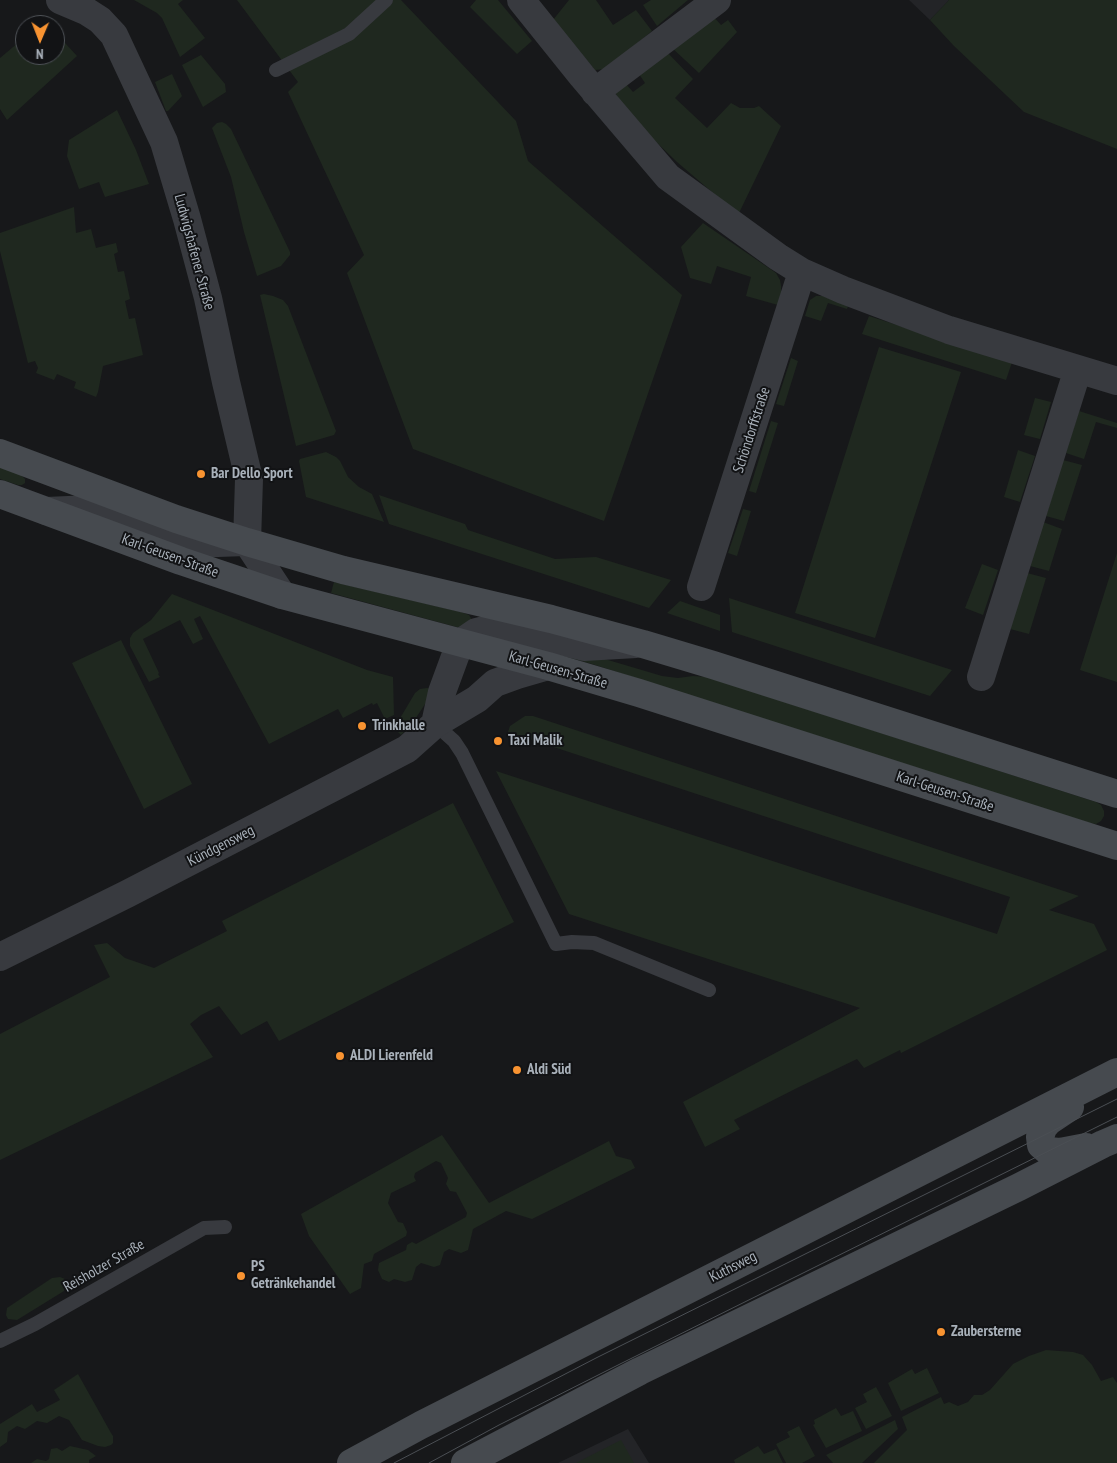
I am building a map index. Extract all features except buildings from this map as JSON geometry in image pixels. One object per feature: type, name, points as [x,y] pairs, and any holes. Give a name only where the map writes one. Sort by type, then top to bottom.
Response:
[{"type":"main road","points":[[0,453],[176,519],[247,542],[343,570],[534,615],[643,644],[1117,794]]},
{"type":"main road","name":"Karl-Geusen-Straße","points":[[0,494],[181,561],[282,595],[548,666],[639,693],[1117,846]]},
{"type":"main road","name":"Kuthsweg","points":[[1110,1141],[1060,1152],[1048,1151],[1041,1145],[1040,1138],[1043,1128],[1049,1121],[1117,1074]]},
{"type":"main road","name":"Kuthsweg","points":[[350,1463],[421,1425],[1117,1074]]},
{"type":"main road","name":"Kuthsweg","points":[[464,1463],[640,1371],[1019,1188],[1110,1141]]},
{"type":"street","name":"Ludwigshafener Straße","points":[[60,0],[89,6],[114,35],[164,142],[208,298],[249,479],[247,542]]},
{"type":"street","points":[[521,0],[595,92],[668,177],[778,258],[802,272],[843,290],[949,330],[1117,381]]},
{"type":"street","points":[[595,92],[717,0]]},
{"type":"street","name":"Schöndorffstraße","points":[[701,587],[802,272]]},
{"type":"street","points":[[981,677],[1078,369]]},
{"type":"street","points":[[46,511],[90,509],[188,544],[247,542],[282,595]]},
{"type":"street","points":[[435,724],[442,692],[460,643],[476,632],[495,628],[584,647],[643,644]]},
{"type":"street","name":"Kündgensweg","points":[[0,957],[127,894],[407,749],[435,724],[477,699],[495,684],[548,666]]},
{"type":"lane","points":[[276,70],[349,34],[386,0]]},
{"type":"lane","points":[[435,724],[454,741],[462,753],[556,944],[572,942],[594,943],[709,990]]},
{"type":"lane","name":"Reisholzer Straße","points":[[0,1341],[35,1324],[204,1228],[225,1227]]},
{"type":"shaded area","points":[[134,0],[183,0],[178,4],[205,38],[180,57],[162,18],[157,13]]},
{"type":"shaded area","points":[[237,0],[401,0],[516,121],[528,161],[682,295],[604,521],[413,449],[347,273],[364,255],[288,92],[298,82]]},
{"type":"shaded area","points":[[476,0],[498,0],[532,41],[517,54],[470,7]]},
{"type":"shaded area","points":[[569,0],[596,0],[613,25],[636,10],[652,31],[606,69],[595,70],[553,20]]},
{"type":"shaded area","points":[[651,0],[688,0],[657,26],[643,5]]},
{"type":"shaded area","points":[[909,0],[949,0],[930,20]]},
{"type":"shaded area","points":[[949,0],[1117,0],[1117,149],[1024,112],[954,46],[930,20]]},
{"type":"shaded area","points":[[713,16],[721,25],[728,20],[737,32],[699,73],[671,47]]},
{"type":"shaded area","points":[[65,43],[77,56],[7,120],[0,109],[0,58],[15,45],[15,65],[65,65]]},
{"type":"shaded area","points":[[666,51],[693,79],[675,98],[707,128],[731,103],[740,108],[759,106],[781,126],[739,213],[677,162],[651,137],[623,105],[616,94],[626,84],[633,92],[645,83],[639,74]]},
{"type":"shaded area","points":[[201,55],[225,84],[226,92],[203,107],[182,65]]},
{"type":"shaded area","points":[[172,74],[182,96],[166,111],[155,82]]},
{"type":"shaded area","points":[[117,110],[136,150],[149,184],[105,197],[99,182],[79,189],[67,156],[69,140]]},
{"type":"shaded area","points":[[222,122],[231,129],[290,252],[290,255],[281,266],[257,276],[231,177],[212,128],[217,123]]},
{"type":"shaded area","points":[[74,207],[76,233],[91,229],[96,248],[116,243],[118,252],[114,254],[118,272],[124,271],[130,299],[125,301],[129,319],[135,318],[143,355],[103,366],[96,397],[74,388],[76,382],[57,374],[54,380],[36,373],[38,368],[35,361],[28,363],[0,251],[0,233]]},
{"type":"shaded area","points":[[703,223],[776,273],[781,286],[778,305],[746,296],[751,277],[717,266],[711,284],[690,278],[681,247]]},
{"type":"shaded area","points":[[264,294],[283,300],[288,306],[336,431],[334,435],[296,446],[260,295]]},
{"type":"shaded area","points":[[816,296],[823,296],[848,306],[847,309],[828,303],[821,321],[805,316],[810,300]]},
{"type":"shaded area","points":[[869,316],[1012,362],[1006,380],[862,334]]},
{"type":"shaded area","points":[[879,347],[961,372],[875,638],[795,613]]},
{"type":"shaded area","points":[[791,358],[798,361],[784,406],[776,404]]},
{"type":"shaded area","points":[[1035,398],[1051,402],[1040,439],[1024,435]]},
{"type":"shaded area","points":[[1079,411],[1117,423],[1117,428],[1096,422],[1084,459],[1066,453]]},
{"type":"shaded area","points":[[771,421],[778,423],[756,493],[749,491]]},
{"type":"shaded area","points":[[1018,450],[1035,456],[1020,502],[1004,497]]},
{"type":"shaded area","points":[[326,452],[340,461],[348,477],[359,487],[372,494],[384,522],[306,497],[299,461],[300,459]]},
{"type":"shaded area","points":[[1063,460],[1082,465],[1064,521],[1046,516]]},
{"type":"shaded area","points":[[0,467],[21,475],[25,479],[25,483],[18,485],[0,479]]},
{"type":"shaded area","points":[[379,495],[465,524],[468,530],[555,559],[596,557],[671,580],[649,608],[389,524]]},
{"type":"shaded area","points":[[743,509],[751,511],[737,556],[728,553]]},
{"type":"shaded area","points":[[1043,522],[1062,529],[1049,571],[1030,566]]},
{"type":"shaded area","points":[[1117,553],[1117,682],[1080,670]]},
{"type":"shaded area","points":[[982,564],[998,570],[983,615],[965,608]]},
{"type":"shaded area","points":[[1027,573],[1046,578],[1029,634],[1010,629]]},
{"type":"shaded area","points":[[334,582],[461,612],[469,615],[472,620],[464,629],[331,593]]},
{"type":"shaded area","points":[[172,594],[367,670],[393,677],[394,715],[385,719],[377,703],[373,705],[372,703],[343,718],[338,709],[269,744],[200,616],[194,619],[203,639],[193,644],[180,620],[143,639],[160,677],[149,682],[130,646],[130,638],[133,633],[151,620]]},
{"type":"shaded area","points":[[729,598],[952,670],[930,696],[732,632]]},
{"type":"shaded area","points":[[680,601],[720,615],[720,631],[667,613]]},
{"type":"shaded area","points":[[121,640],[192,784],[144,809],[72,663]]},
{"type":"shaded area","points":[[520,644],[598,657],[662,676],[678,678],[707,677],[1096,802],[1101,805],[1104,816],[1096,824],[1089,823],[592,664]]},
{"type":"shaded area","points":[[420,689],[432,689],[427,701],[412,724],[401,735],[398,732],[399,720],[415,693]]},
{"type":"shaded area","points":[[525,716],[533,716],[1079,896],[1049,910],[1094,924],[1107,950],[901,1053],[900,1050],[864,1068],[857,1059],[797,1088],[734,1120],[740,1129],[705,1147],[683,1102],[860,1008],[569,914],[496,771],[997,934],[1010,897],[508,732],[510,726]]},
{"type":"shaded area","points":[[453,803],[514,922],[279,1041],[267,1021],[241,1035],[219,1006],[201,1015],[190,1024],[213,1057],[0,1160],[0,1034],[110,977],[94,945],[107,943],[125,958],[154,968],[227,931],[222,921]]},
{"type":"shaded area","points":[[442,1135],[489,1203],[609,1141],[616,1156],[631,1160],[635,1168],[532,1219],[506,1211],[473,1229],[468,1250],[461,1253],[449,1249],[444,1252],[440,1265],[434,1267],[421,1263],[416,1267],[412,1280],[405,1282],[394,1279],[389,1282],[382,1279],[378,1270],[379,1263],[406,1250],[407,1245],[412,1242],[416,1244],[466,1217],[467,1213],[456,1192],[450,1191],[446,1184],[448,1178],[441,1163],[436,1161],[415,1173],[416,1181],[391,1193],[388,1203],[398,1222],[403,1223],[407,1232],[406,1236],[374,1254],[372,1261],[364,1264],[361,1288],[350,1294],[309,1236],[301,1214]]},
{"type":"shaded area","points":[[60,1277],[65,1279],[64,1291],[17,1320],[8,1319],[6,1315],[7,1308],[52,1278]]},
{"type":"shaded area","points":[[1046,1350],[1073,1352],[1083,1355],[1092,1365],[1101,1381],[1113,1377],[1117,1383],[1117,1463],[874,1463],[907,1430],[902,1417],[941,1397],[944,1404],[949,1402],[958,1406],[968,1402],[974,1395],[982,1395],[990,1390],[1013,1364]]},
{"type":"shaded area","points":[[927,1368],[939,1393],[901,1411],[888,1383],[912,1369],[915,1374]]},
{"type":"shaded area","points":[[78,1374],[113,1436],[113,1443],[111,1445],[105,1447],[98,1446],[82,1440],[69,1420],[59,1416],[47,1423],[37,1421],[25,1429],[17,1426],[8,1432],[7,1442],[0,1447],[0,1424],[32,1404],[37,1412],[60,1400],[54,1390]]},
{"type":"shaded area","points":[[876,1387],[892,1416],[866,1429],[855,1408],[867,1402],[863,1394]]},
{"type":"shaded area","points":[[836,1408],[841,1416],[853,1411],[862,1431],[826,1448],[813,1425],[815,1424],[814,1420]]},
{"type":"shaded area","points":[[895,1420],[898,1429],[862,1463],[833,1463],[826,1455]]},
{"type":"shaded area","points":[[799,1426],[815,1456],[802,1463],[786,1463],[776,1444],[790,1437],[787,1432]]},
{"type":"shaded area","points":[[628,1429],[649,1463],[558,1463]]},
{"type":"shaded area","points":[[621,1440],[634,1463],[576,1463]]},
{"type":"shaded area","points":[[70,1446],[88,1450],[96,1456],[89,1460],[89,1463],[31,1463],[37,1459],[46,1461],[49,1459],[51,1449],[57,1448],[62,1451]]},
{"type":"shaded area","points":[[758,1446],[764,1454],[776,1449],[783,1463],[735,1463],[734,1460]]},
{"type":"tram line","points":[[394,1463],[596,1358],[1117,1099]]},
{"type":"tram line","points":[[429,1463],[499,1425],[620,1364],[1117,1117]]},
{"type":"place","name":"Bar Dello Sport","points":[[201,474]]},
{"type":"place","name":"Trinkhalle","points":[[362,726]]},
{"type":"place","name":"Taxi Malik","points":[[498,741]]},
{"type":"place","name":"ALDI Lierenfeld","points":[[340,1056]]},
{"type":"place","name":"Aldi Süd","points":[[517,1070]]},
{"type":"place","name":"PS Getränkehandel","points":[[241,1276]]},
{"type":"place","name":"Zaubersterne","points":[[941,1332]]}]
